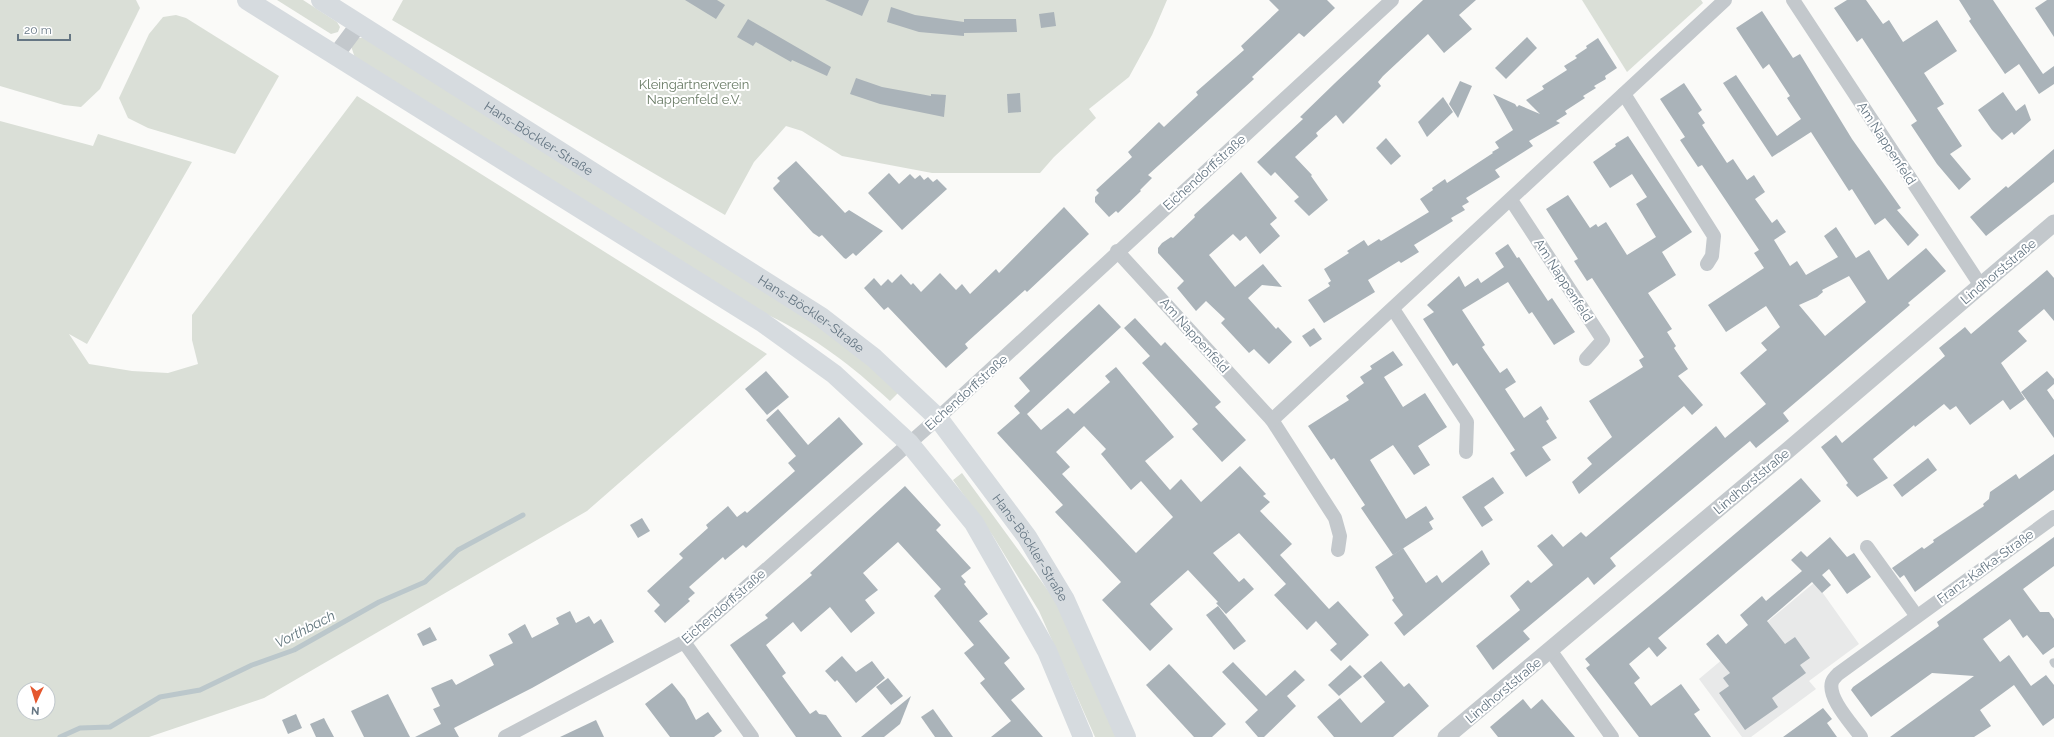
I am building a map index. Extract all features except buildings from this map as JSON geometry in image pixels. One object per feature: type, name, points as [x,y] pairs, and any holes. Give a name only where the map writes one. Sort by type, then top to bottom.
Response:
[{"type":"main road","points":[[247,0],[762,322],[834,374],[909,443],[974,523],[1047,651],[1083,737]]},
{"type":"main road","name":"Hans-Böckler-Straße","points":[[321,0],[821,317],[874,358],[938,418],[1027,537],[1065,600],[1126,737]]},
{"type":"street","name":"Eichendorffstraße","points":[[505,737],[684,642],[938,418],[1392,0]]},
{"type":"street","points":[[1272,420],[1725,0]]},
{"type":"street","name":"Am Nappenfeld","points":[[1793,0],[1981,286]]},
{"type":"street","points":[[335,56],[359,24]]},
{"type":"street","points":[[1624,94],[1714,236],[1712,256],[1707,264]]},
{"type":"street","name":"Am Nappenfeld","points":[[1511,200],[1603,340],[1586,359]]},
{"type":"street","name":"Lindhorststraße","points":[[1446,737],[2054,223]]},
{"type":"street","name":"Am Nappenfeld","points":[[1118,251],[1272,420],[1335,518],[1340,536],[1338,550]]},
{"type":"street","points":[[1393,309],[1467,422],[1466,452]]},
{"type":"street","name":"Franz-Kafka-Straße","points":[[1861,737],[1835,700],[1832,691],[1832,681],[1838,674],[2054,516]]},
{"type":"street","points":[[1867,547],[1916,616]]},
{"type":"street","points":[[684,642],[752,737]]},
{"type":"street","points":[[1550,650],[1612,737]]},
{"type":"shaded area","points":[[1815,582],[1859,644],[1809,681],[1816,689],[1751,737],[1742,737],[1699,679]]},
{"type":"green space","points":[[0,0],[136,0],[140,8],[100,89],[81,107],[64,105],[0,86]]},
{"type":"green space","points":[[277,0],[303,0],[337,22],[340,27],[338,32],[331,34]]},
{"type":"green space","name":"Kleingärtnerverein Nappenfeld e.V.","points":[[403,0],[1167,0],[1152,35],[1129,77],[1089,109],[1096,118],[1054,157],[1040,173],[932,173],[842,156],[802,131],[786,126],[754,162],[725,215],[392,20]]},
{"type":"green space","points":[[1582,0],[1701,0],[1703,3],[1627,72]]},
{"type":"green space","points":[[176,15],[186,18],[279,76],[235,154],[148,128],[128,118],[119,98],[149,34],[163,17]]},
{"type":"green space","points":[[359,38],[365,38],[842,341],[899,392],[890,401],[847,364],[802,333],[768,315],[355,58],[351,46],[354,41]]},
{"type":"green space","points":[[357,96],[767,354],[587,511],[264,698],[149,737],[0,737],[0,121],[93,146],[98,134],[192,162],[87,344],[69,334],[89,364],[132,371],[168,373],[198,364],[192,340],[192,315]]},
{"type":"green space","points":[[962,473],[1055,600],[1117,737],[1095,737],[1039,611],[993,536],[953,480]]},
{"type":"waterway","name":"Vorthbach","points":[[60,737],[80,728],[110,727],[160,697],[200,690],[252,665],[294,650],[379,602],[425,582],[458,550],[523,515]]}]
